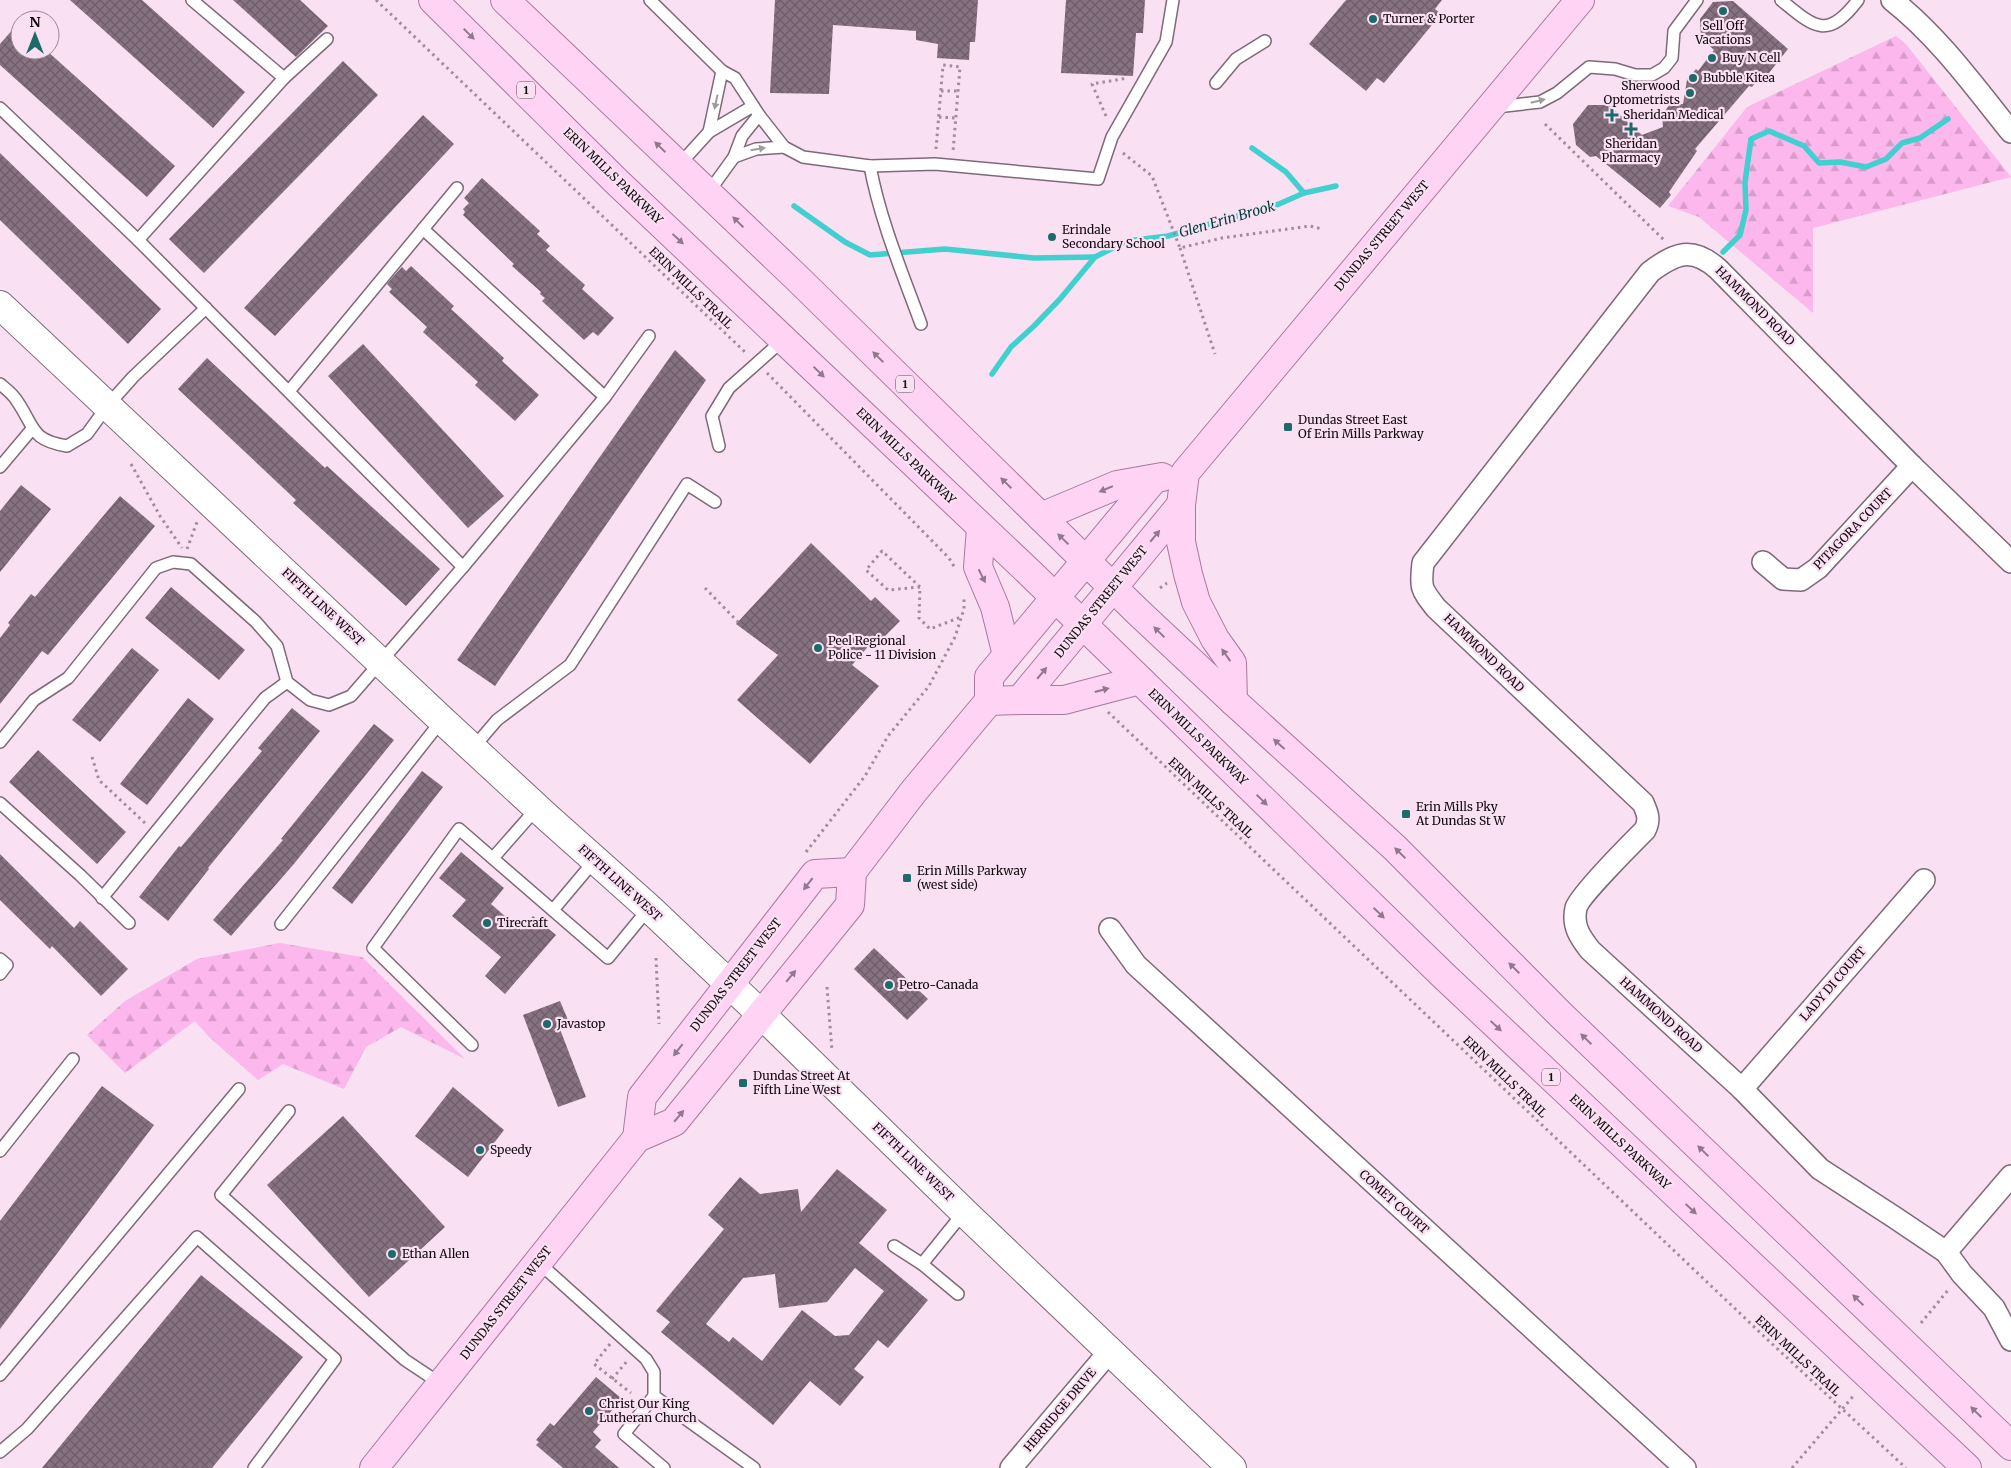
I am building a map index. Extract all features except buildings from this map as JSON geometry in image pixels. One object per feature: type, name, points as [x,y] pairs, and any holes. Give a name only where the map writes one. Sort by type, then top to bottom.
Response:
[{"type":"main road","name":"ERIN MILLS PARKWAY","points":[[433,0],[617,182],[784,338],[1056,598],[1444,976],[1967,1468]]},
{"type":"main road","name":"1","points":[[505,0],[708,193],[1113,587],[1233,701],[1395,848],[1561,1015],[2011,1446]]},
{"type":"main road","name":"DUNDAS STREET WEST","points":[[1185,472],[1580,0]]},
{"type":"main road","points":[[1041,518],[1117,485],[1185,472],[1181,505],[1181,542],[1190,587],[1215,639],[1232,664],[1233,701]]},
{"type":"main road","points":[[852,872],[914,791],[989,701],[989,677],[1154,479]]},
{"type":"main road","name":"DUNDAS STREET WEST","points":[[1020,700],[1181,505]]},
{"type":"main road","points":[[981,528],[978,567],[996,607],[1007,656]]},
{"type":"main road","points":[[989,701],[1064,700],[1140,680]]},
{"type":"main road","name":"DUNDAS STREET WEST","points":[[374,1468],[637,1138],[674,1122],[850,906],[852,872],[815,874],[642,1097],[637,1138]]},
{"type":"street","points":[[1892,0],[1911,15],[1942,47],[2011,132]]},
{"type":"street","name":"HAMMOND ROAD","points":[[2011,562],[1912,466],[1706,258],[1693,255],[1675,256],[1650,272],[1423,563],[1422,591],[1436,608],[1643,803],[1649,815],[1649,823],[1645,830],[1578,901],[1575,918],[1578,935],[1590,950],[1742,1089],[1820,1169],[1946,1252],[1962,1274],[1994,1308],[2011,1340]]},
{"type":"street","name":"FIFTH LINE WEST","points":[[0,305],[442,720],[649,908],[761,1014],[1109,1352],[1232,1468]]},
{"type":"street","name":"PITAGORA COURT","points":[[1763,562],[1783,579],[1800,580],[1830,557],[1912,466]]},
{"type":"street","name":"LADY DI COURT","points":[[1742,1089],[1924,880]]},
{"type":"street","name":"COMET COURT","points":[[1110,929],[1136,965],[1685,1468]]},
{"type":"street","points":[[1946,1252],[2011,1176]]},
{"type":"street","name":"HERRIDGE DRIVE","points":[[1011,1468],[1109,1352]]},
{"type":"lane","points":[[192,0],[284,78]]},
{"type":"lane","points":[[650,0],[722,71],[735,78],[756,111],[784,147],[795,154],[813,159],[870,166],[935,164],[1098,178],[1112,136],[1166,42],[1172,0]]},
{"type":"lane","points":[[1490,107],[1540,102],[1557,93],[1589,67],[1615,69],[1635,75],[1652,75],[1664,68],[1672,58],[1674,31],[1697,0]]},
{"type":"lane","points":[[1781,0],[1809,23],[1816,26],[1832,24],[1850,10],[1858,0]]},
{"type":"lane","points":[[138,240],[284,78],[327,39]]},
{"type":"lane","points":[[1216,83],[1236,58],[1265,40]]},
{"type":"lane","points":[[710,132],[722,71]]},
{"type":"lane","points":[[0,108],[138,240],[290,390],[463,567]]},
{"type":"lane","points":[[679,166],[710,132],[756,111]]},
{"type":"lane","points":[[708,193],[734,157],[742,136],[756,111]]},
{"type":"lane","points":[[734,157],[756,149],[784,147]]},
{"type":"lane","points":[[870,166],[874,187],[898,263],[922,324]]},
{"type":"lane","points":[[290,390],[457,188]]},
{"type":"lane","points":[[423,229],[605,397]]},
{"type":"lane","points":[[0,384],[17,400],[32,429],[51,444],[67,446],[87,434],[133,377],[206,308]]},
{"type":"lane","points":[[0,742],[34,700],[68,678],[156,568],[173,562],[191,564],[256,622],[277,646],[287,682],[310,700],[329,705],[351,696],[463,567],[605,397],[649,336]]},
{"type":"lane","points":[[718,446],[712,416],[729,388],[784,338]]},
{"type":"lane","points":[[0,467],[32,429]]},
{"type":"lane","points":[[473,748],[497,720],[570,665],[687,484],[715,502]]},
{"type":"lane","points":[[102,898],[265,698],[287,682]]},
{"type":"lane","points":[[281,924],[442,720]]},
{"type":"lane","points":[[0,803],[80,875],[129,924]]},
{"type":"lane","points":[[493,858],[537,808]]},
{"type":"lane","points":[[472,1045],[373,948],[459,829],[608,958],[649,908]]},
{"type":"lane","points":[[553,910],[595,860]]},
{"type":"lane","points":[[0,959],[7,965],[0,974]]},
{"type":"lane","points":[[0,1151],[73,1059]]},
{"type":"lane","points":[[0,1374],[239,1089]]},
{"type":"lane","points":[[289,1111],[221,1195],[406,1360],[441,1384]]},
{"type":"lane","points":[[922,1264],[964,1212]]},
{"type":"lane","points":[[0,1452],[27,1429],[197,1237],[335,1359],[254,1468]]},
{"type":"lane","points":[[894,1246],[922,1264],[958,1294]]},
{"type":"lane","points":[[538,1262],[636,1349],[646,1359],[654,1372],[654,1396],[624,1434],[664,1468]]},
{"type":"lane","points":[[654,1396],[754,1468]]},
{"type":"path","name":"ERIN MILLS TRAIL","points":[[376,0],[757,363],[943,552],[957,572]]},
{"type":"path","points":[[935,164],[943,65],[960,66],[952,165]]},
{"type":"path","points":[[941,91],[958,91]]},
{"type":"path","points":[[939,117],[956,118]]},
{"type":"path","points":[[1545,124],[1666,242],[1675,256]]},
{"type":"path","points":[[1172,226],[1215,354]]},
{"type":"path","points":[[1180,248],[1232,237],[1310,226],[1322,229]]},
{"type":"path","points":[[131,464],[160,516],[181,547],[186,551],[197,522]]},
{"type":"path","points":[[920,587],[888,590],[866,570],[882,551],[920,587],[919,618],[930,628],[962,617]]},
{"type":"path","points":[[705,588],[738,622]]},
{"type":"path","points":[[801,858],[865,776],[888,736],[929,686],[955,637],[964,609],[964,594]]},
{"type":"path","name":"ERIN MILLS TRAIL","points":[[1106,710],[1769,1341],[1906,1468]]},
{"type":"path","points":[[92,757],[99,780],[155,833]]},
{"type":"path","points":[[656,958],[660,1024]]},
{"type":"path","points":[[827,987],[832,1053]]},
{"type":"path","points":[[1922,1323],[1953,1285]]},
{"type":"path","points":[[618,1334],[594,1364],[630,1393]]},
{"type":"path","points":[[612,1379],[636,1349]]},
{"type":"path","points":[[1792,1468],[1870,1377]]},
{"type":"green space","points":[[1896,36],[1905,43],[2011,177],[1813,228],[1813,313],[1699,217],[1668,206],[1747,107]]},
{"type":"green space","points":[[280,943],[362,957],[465,1059],[401,1027],[366,1047],[344,1089],[283,1064],[258,1080],[209,1037],[195,1021],[125,1073],[87,1035],[125,1001],[197,959]]},
{"type":"waterway","name":"Glen Erin Brook","points":[[1723,252],[1740,235],[1746,210],[1745,182],[1751,139],[1769,131],[1804,146],[1819,163],[1840,162],[1866,167],[1886,159],[1902,143],[1920,138],[1948,119]]},
{"type":"waterway","points":[[1252,148],[1286,172],[1304,193]]},
{"type":"waterway","name":"Glen Erin Brook","points":[[992,374],[1011,347],[1060,299],[1095,257],[1127,241],[1168,236],[1279,204],[1304,193],[1336,186]]},
{"type":"waterway","points":[[794,206],[845,242],[870,255],[945,249],[1034,258],[1095,257]]},
{"type":"place","name":"Sell Off Vacations","points":[[1723,11]]},
{"type":"place","name":"Turner & Porter","points":[[1373,19]]},
{"type":"place","name":"Buy N Cell","points":[[1712,58]]},
{"type":"place","name":"Bubble Kitea","points":[[1693,78]]},
{"type":"place","name":"Sherwood Optometrists","points":[[1690,93]]},
{"type":"place","name":"Sheridan Medical","points":[[1612,115]]},
{"type":"place","name":"Sheridan Pharmacy","points":[[1631,129]]},
{"type":"place","name":"Erindale Secondary School","points":[[1052,237]]},
{"type":"place","name":"Dundas Street East Of Erin Mills Parkway","points":[[1288,427]]},
{"type":"place","name":"Peel Regional Police - 11 Division","points":[[818,648]]},
{"type":"place","name":"Erin Mills Pky At Dundas St W","points":[[1406,814]]},
{"type":"place","name":"Erin Mills Parkway (west side)","points":[[907,878]]},
{"type":"place","name":"Tirecraft","points":[[487,923]]},
{"type":"place","name":"Petro-Canada","points":[[889,985]]},
{"type":"place","name":"Javastop","points":[[547,1024]]},
{"type":"place","name":"Dundas Street At Fifth Line West","points":[[743,1083]]},
{"type":"place","name":"Speedy","points":[[480,1150]]},
{"type":"place","name":"Ethan Allen","points":[[392,1254]]},
{"type":"place","name":"Christ Our King Lutheran Church","points":[[589,1411]]}]
